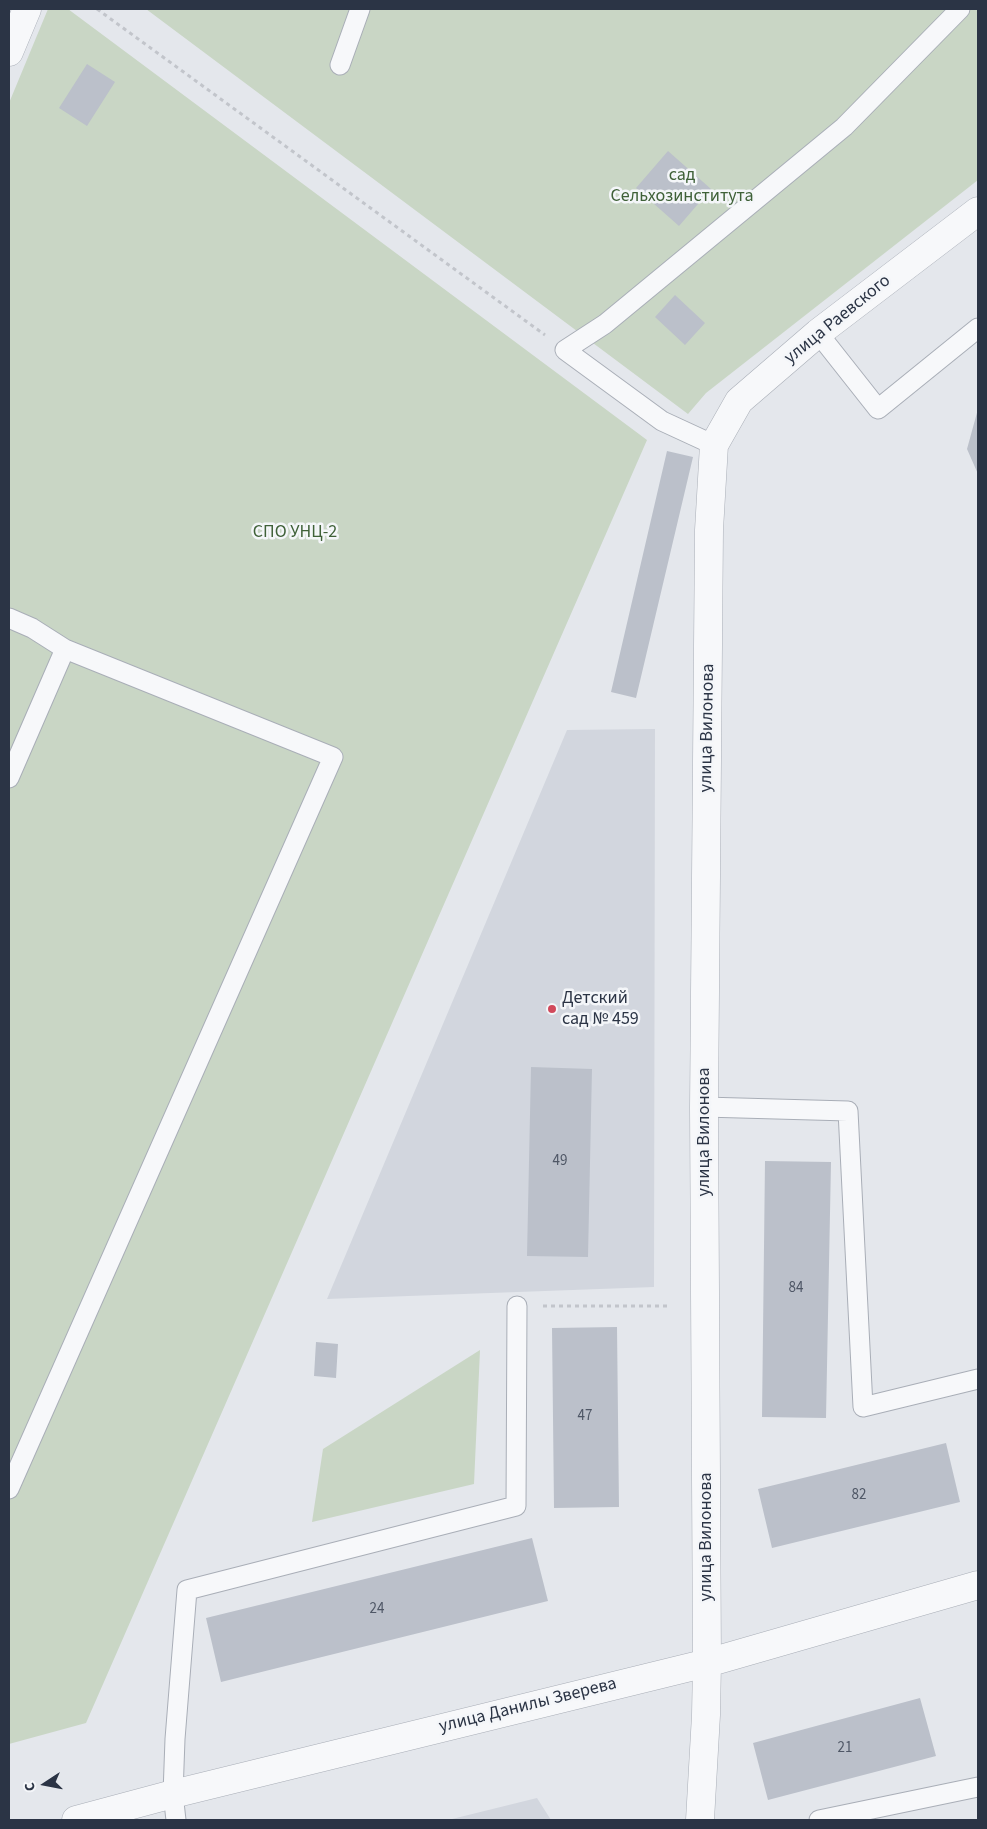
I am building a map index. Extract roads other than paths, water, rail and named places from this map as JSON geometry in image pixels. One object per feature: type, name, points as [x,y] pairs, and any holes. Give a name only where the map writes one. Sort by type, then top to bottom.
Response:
[{"type":"street","points":[[9,52],[27,9]]},
{"type":"street","name":"улица Раевского","points":[[714,445],[739,401],[818,333],[978,211]]},
{"type":"street","name":"улица Вилонова","points":[[700,1820],[707,1663],[704,1108],[709,530],[714,445]]},
{"type":"street","name":"улица Данилы Зверева","points":[[76,1820],[175,1807],[707,1663],[978,1585]]},
{"type":"lane","points":[[340,65],[360,9]]},
{"type":"lane","points":[[714,445],[662,421],[565,350],[605,324],[844,127],[960,9]]},
{"type":"lane","points":[[818,333],[878,409],[978,328]]},
{"type":"lane","points":[[9,618],[32,628],[65,649],[333,757],[9,1489]]},
{"type":"lane","points":[[9,778],[65,649]]},
{"type":"lane","points":[[704,1108],[848,1110],[863,1407],[978,1378]]},
{"type":"lane","points":[[175,1807],[175,1739],[187,1590],[516,1506],[516,1306]]},
{"type":"lane","points":[[819,1820],[978,1787]]},
{"type":"place","name":"Детский сад № 459","points":[[552,1009]]},
{"type":"park label","name":"сад Сельхозинститута","points":[[682,186]]},
{"type":"park label","name":"СПО УНЦ-2","points":[[295,533]]}]
